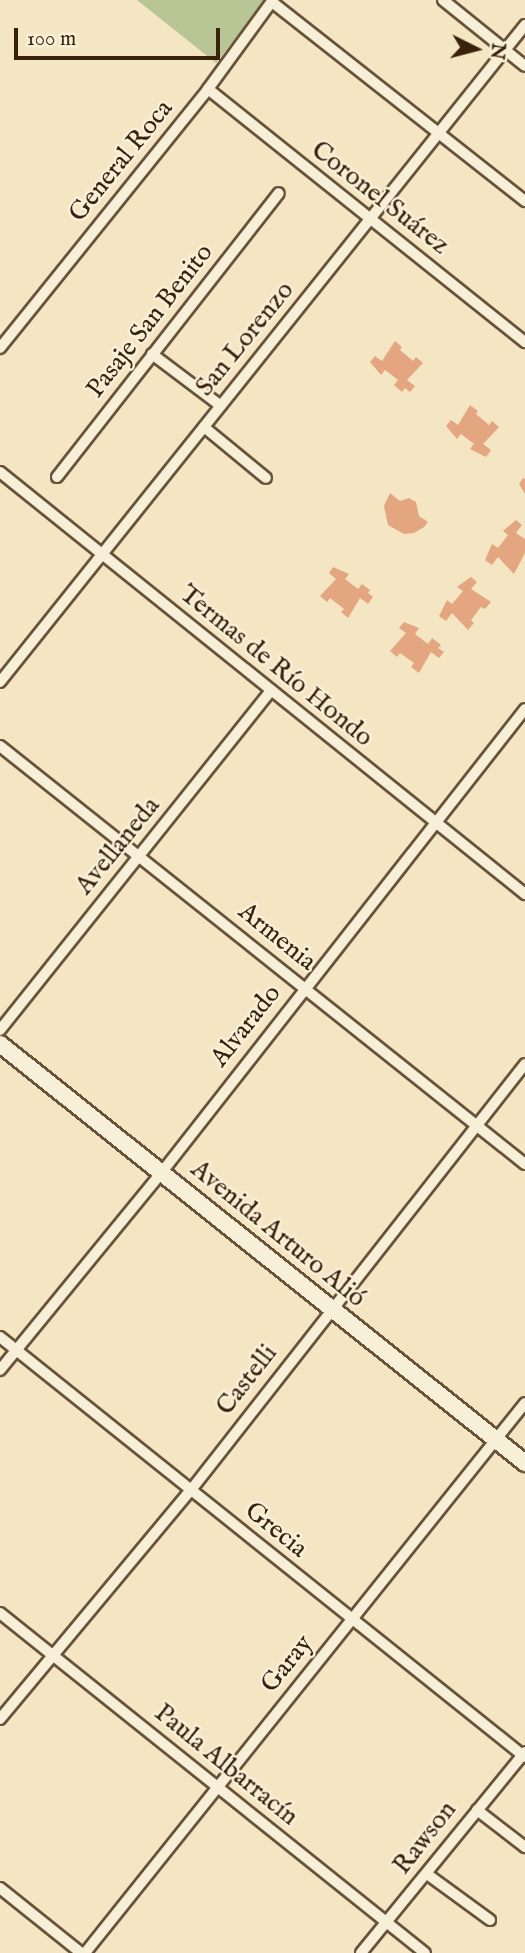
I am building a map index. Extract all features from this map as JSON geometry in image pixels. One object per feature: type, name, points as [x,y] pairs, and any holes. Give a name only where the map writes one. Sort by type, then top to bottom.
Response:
[{"type":"main road","name":"Avenida Arturo Alió","points":[[0,1044],[525,1463]]},
{"type":"street","points":[[443,0],[525,66]]},
{"type":"street","points":[[273,1],[525,201]]},
{"type":"street","name":"General Roca","points":[[0,348],[208,89],[273,1]]},
{"type":"street","name":"San Lorenzo","points":[[0,682],[525,25]]},
{"type":"street","name":"Coronel Suárez","points":[[208,89],[525,342]]},
{"type":"street","name":"Pasaje San Benito","points":[[57,477],[279,193]]},
{"type":"street","points":[[152,354],[221,406]]},
{"type":"street","points":[[204,427],[266,478]]},
{"type":"street","name":"Termas de Río Hondo","points":[[0,472],[433,823],[525,894]]},
{"type":"street","name":"Avellaneda","points":[[0,1030],[271,691]]},
{"type":"street","name":"Alvarado","points":[[0,1370],[162,1172],[525,709]]},
{"type":"street","name":"Armenia","points":[[0,746],[525,1164]]},
{"type":"street","name":"Castelli","points":[[0,1719],[191,1490],[525,1064]]},
{"type":"street","name":"Grecia","points":[[0,1337],[524,1755]]},
{"type":"street","name":"Garay","points":[[83,1953],[525,1403]]},
{"type":"street","name":"Paula Albarracín","points":[[0,1613],[425,1953]]},
{"type":"street","name":"Rawson","points":[[361,1953],[524,1755]]},
{"type":"street","points":[[477,1810],[525,1847]]},
{"type":"street","points":[[427,1874],[490,1920]]},
{"type":"street","points":[[0,1888],[83,1953]]},
{"type":"green space","points":[[137,0],[266,0],[216,63]]},
{"type":"building","points":[[395,341],[402,347],[400,350],[413,361],[416,357],[423,363],[407,380],[415,386],[410,392],[405,388],[402,392],[394,385],[398,380],[385,370],[381,375],[370,362],[375,356],[382,361]]},
{"type":"building","points":[[470,405],[489,425],[492,421],[499,427],[483,444],[491,450],[486,457],[470,449],[474,444],[461,434],[457,439],[446,426],[451,420],[458,425]]},
{"type":"building","points":[[525,479],[525,494],[519,484]]},
{"type":"building","points":[[390,493],[400,501],[409,498],[416,502],[419,516],[428,522],[424,527],[414,533],[404,534],[388,525],[384,506]]},
{"type":"building","points":[[516,520],[522,525],[516,533],[525,539],[525,553],[514,574],[498,557],[492,565],[485,560],[492,544],[498,548],[508,535],[503,531]]},
{"type":"building","points":[[333,567],[349,574],[345,579],[358,589],[362,584],[370,590],[368,593],[373,597],[368,604],[360,598],[348,618],[341,612],[344,609],[330,598],[327,602],[320,596],[336,579],[329,573]]},
{"type":"building","points":[[471,577],[477,582],[471,589],[491,602],[485,609],[481,607],[471,620],[474,623],[468,630],[452,613],[446,621],[439,616],[447,600],[452,604],[463,591],[457,587]]},
{"type":"building","points":[[404,622],[419,628],[415,634],[428,644],[432,638],[441,645],[438,648],[444,652],[439,658],[431,652],[419,673],[411,667],[414,663],[400,653],[397,657],[390,651],[406,633],[399,628]]}]
